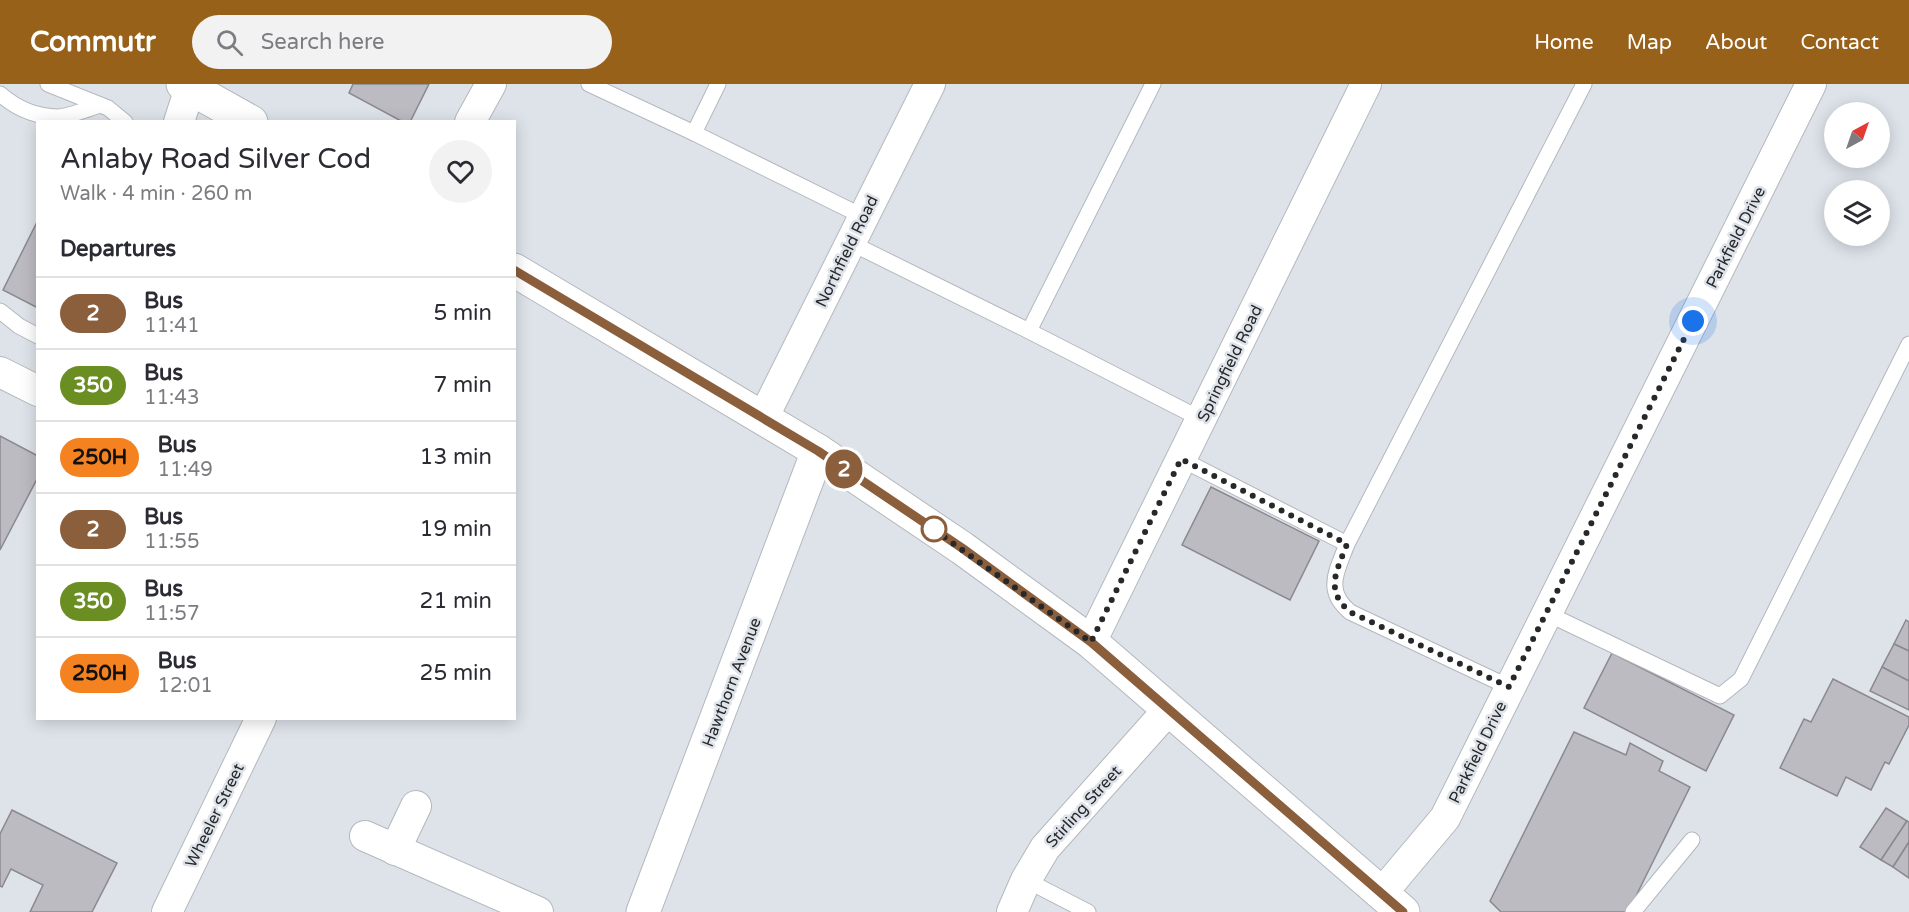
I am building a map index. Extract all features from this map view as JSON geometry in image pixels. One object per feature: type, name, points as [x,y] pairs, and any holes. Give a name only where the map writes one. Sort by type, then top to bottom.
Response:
[{"type":"main road","points":[[199,88],[248,120]]},
{"type":"main road","points":[[516,271],[818,451],[962,548],[1091,642],[1392,902]]},
{"type":"main road","name":"Hawthorn Avenue","points":[[643,912],[818,451]]},
{"type":"street","points":[[471,120],[491,84]]},
{"type":"street","name":"Northfield Road","points":[[763,418],[930,84]]},
{"type":"street","name":"Springfield Road","points":[[1091,642],[1366,84]]},
{"type":"street","name":"Parkfield Drive","points":[[1392,902],[1444,818],[1811,84]]},
{"type":"street","points":[[180,120],[199,88]]},
{"type":"street","points":[[0,372],[36,390]]},
{"type":"street","name":"Stirling Street","points":[[1012,912],[1026,880],[1045,848],[1169,709]]},
{"type":"street","name":"Wheeler Street","points":[[167,912],[260,720]]},
{"type":"street","points":[[396,850],[416,806]]},
{"type":"street","points":[[365,836],[538,912]]},
{"type":"lane","points":[[48,84],[108,108],[123,120]]},
{"type":"lane","points":[[589,84],[694,133],[1029,331],[1201,419]]},
{"type":"lane","points":[[694,133],[718,84]]},
{"type":"lane","points":[[1029,331],[1153,84]]},
{"type":"lane","points":[[1509,687],[1350,612],[1341,605],[1334,586],[1334,577],[1347,544],[1584,84]]},
{"type":"lane","points":[[0,94],[14,106],[37,114],[59,117],[100,105]]},
{"type":"lane","points":[[0,311],[19,326],[36,335]]},
{"type":"lane","points":[[1546,613],[1720,696],[1742,679],[1909,344]]},
{"type":"lane","points":[[1181,459],[1347,544]]},
{"type":"lane","points":[[1633,912],[1692,840]]},
{"type":"lane","points":[[1026,880],[1088,912]]},
{"type":"building","points":[[353,84],[429,84],[411,120],[399,120],[349,93]]},
{"type":"building","points":[[36,224],[36,307],[3,290]]},
{"type":"building","points":[[0,436],[36,455],[36,481],[0,550]]},
{"type":"building","points":[[1211,487],[1319,541],[1290,600],[1182,545]]},
{"type":"building","points":[[1906,620],[1909,622],[1909,651],[1894,644]]},
{"type":"building","points":[[1894,644],[1909,651],[1909,681],[1882,667]]},
{"type":"building","points":[[1612,653],[1734,715],[1706,771],[1584,708]]},
{"type":"building","points":[[1882,667],[1909,681],[1909,710],[1870,691]]},
{"type":"building","points":[[1833,679],[1909,717],[1909,725],[1889,764],[1885,762],[1871,790],[1846,777],[1837,796],[1780,768],[1804,719],[1811,722]]},
{"type":"building","points":[[1574,732],[1626,755],[1630,743],[1663,761],[1659,771],[1690,787],[1628,912],[1501,912],[1490,901]]},
{"type":"building","points":[[1886,808],[1907,821],[1881,860],[1860,847]]},
{"type":"building","points":[[12,810],[117,863],[92,912],[30,912],[43,885],[11,869],[2,887],[0,886],[0,834]]},
{"type":"building","points":[[1907,821],[1909,822],[1909,842],[1893,867],[1881,860]]},
{"type":"building","points":[[1909,842],[1909,878],[1893,867]]},
{"type":"bus line","name":"2","points":[[516,271],[818,451],[962,548],[1091,642],[1403,912]]},
{"type":"route","points":[[934,529],[926,524],[1091,642],[1181,459],[1347,544],[1334,577],[1334,586],[1341,605],[1350,612],[1509,687],[1693,321]]}]
